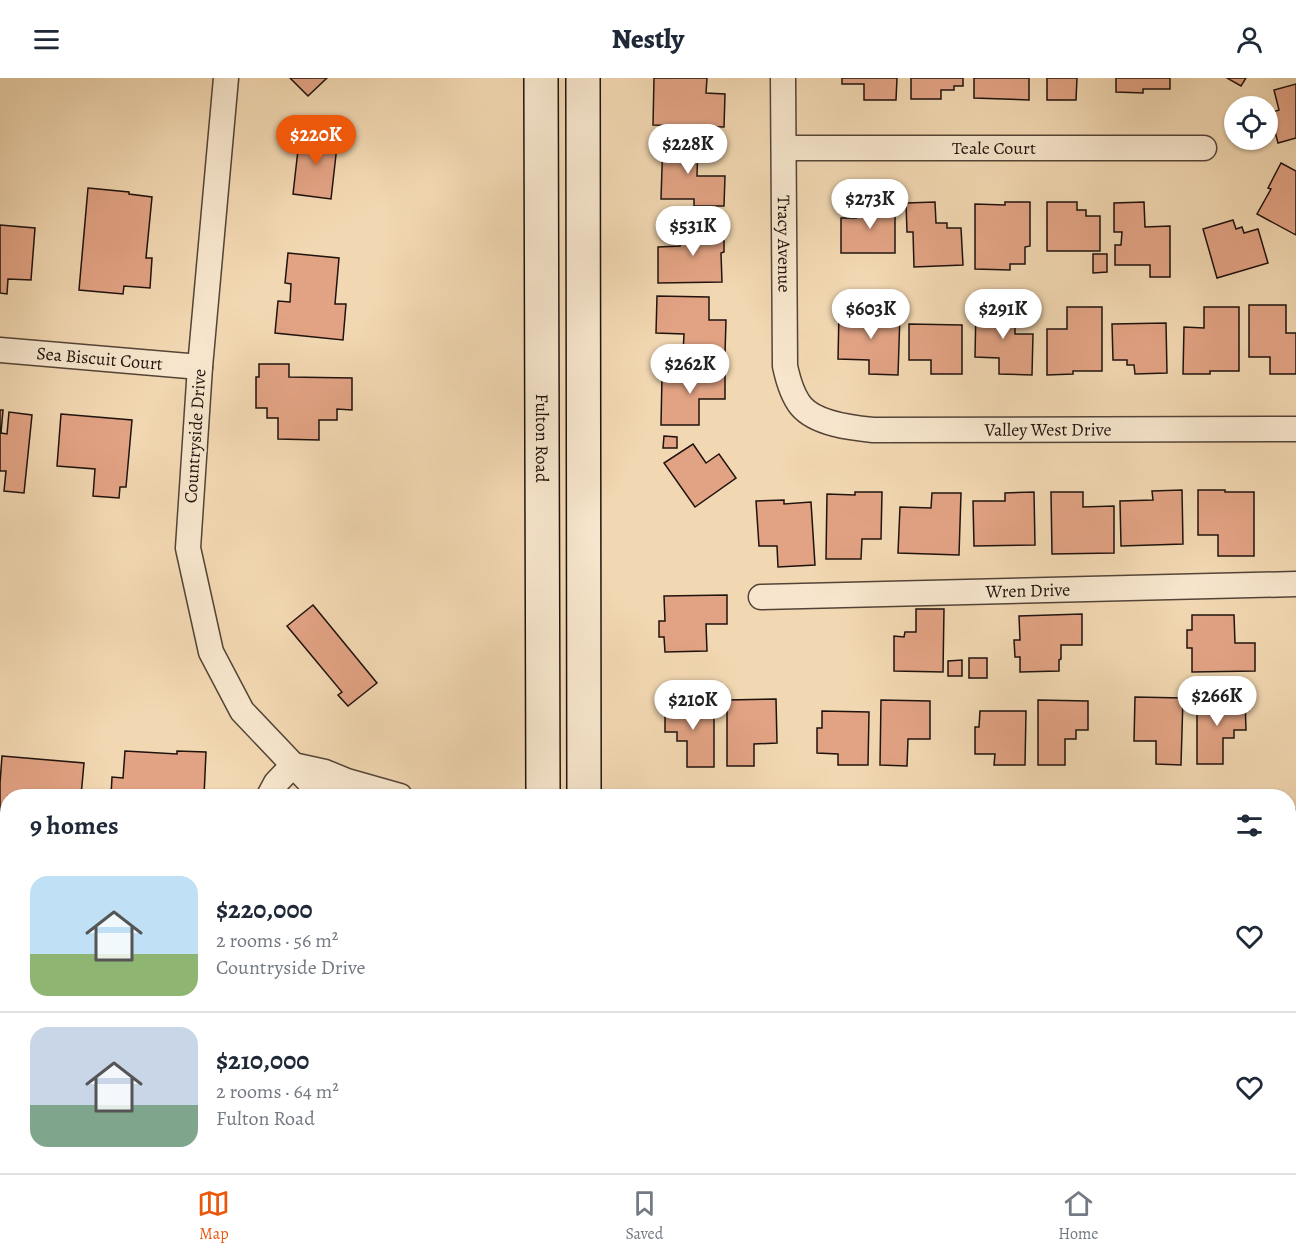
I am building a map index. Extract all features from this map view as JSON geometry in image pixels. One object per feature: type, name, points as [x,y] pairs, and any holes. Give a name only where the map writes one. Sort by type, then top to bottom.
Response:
[{"type":"main road","name":"Fulton Road","points":[[541,78],[543,789]]},
{"type":"main road","points":[[583,78],[584,789]]},
{"type":"street","name":"Countryside Drive","points":[[226,78],[200,366],[188,548],[211,652],[242,711],[316,789]]},
{"type":"street","name":"Tracy Avenue","points":[[783,78],[785,366],[789,382],[802,408]]},
{"type":"street","name":"Teale Court","points":[[784,148],[1204,148]]},
{"type":"street","name":"Sea Biscuit Court","points":[[0,350],[200,366]]},
{"type":"street","name":"Valley West Drive","points":[[802,408],[835,424],[873,430],[1296,429]]},
{"type":"street","name":"Wren Drive","points":[[760,597],[1296,584]]},
{"type":"street","points":[[273,789],[293,765],[325,772],[375,789]]},
{"type":"building","points":[[290,78],[327,78],[308,96]]},
{"type":"building","points":[[654,78],[707,78],[706,93],[725,94],[724,127],[653,125]]},
{"type":"building","points":[[842,78],[897,78],[896,100],[864,100],[864,84],[842,84]]},
{"type":"building","points":[[911,78],[963,78],[963,86],[954,86],[954,90],[941,90],[941,99],[911,99]]},
{"type":"building","points":[[974,78],[1029,78],[1029,100],[974,98]]},
{"type":"building","points":[[1047,78],[1077,78],[1076,100],[1047,100]]},
{"type":"building","points":[[1116,78],[1170,78],[1170,89],[1143,89],[1143,93],[1116,92]]},
{"type":"building","points":[[1227,78],[1246,78],[1241,86]]},
{"type":"building","points":[[1296,84],[1296,138],[1278,143],[1278,96],[1276,96],[1274,90]]},
{"type":"building","points":[[300,132],[338,137],[331,199],[293,194]]},
{"type":"building","points":[[663,138],[698,139],[697,176],[725,176],[724,206],[694,206],[694,199],[661,199]]},
{"type":"building","points":[[1281,163],[1296,171],[1296,235],[1257,214],[1271,189],[1268,188]]},
{"type":"building","points":[[88,188],[152,197],[146,258],[152,258],[150,288],[124,286],[123,294],[79,290]]},
{"type":"building","points":[[895,202],[895,253],[841,253],[841,218],[856,218],[856,211],[864,211],[864,203]]},
{"type":"building","points":[[935,202],[936,223],[947,223],[947,228],[961,228],[963,265],[914,267],[913,232],[907,232],[906,203]]},
{"type":"building","points":[[1005,202],[1030,202],[1030,246],[1025,247],[1025,264],[1010,264],[1010,270],[975,269],[975,204],[1005,205]]},
{"type":"building","points":[[1047,202],[1077,202],[1077,210],[1086,210],[1086,216],[1100,216],[1100,251],[1047,251]]},
{"type":"building","points":[[1144,202],[1145,227],[1170,226],[1170,277],[1150,277],[1150,265],[1115,265],[1115,245],[1121,245],[1122,232],[1114,232],[1114,203]]},
{"type":"building","points":[[1233,220],[1236,229],[1242,227],[1244,233],[1258,229],[1268,263],[1217,278],[1203,229]]},
{"type":"building","points":[[0,225],[35,228],[31,280],[8,279],[7,294],[0,293]]},
{"type":"building","points":[[724,226],[724,252],[721,253],[722,282],[658,283],[658,247],[680,246],[680,227]]},
{"type":"building","points":[[288,253],[339,258],[335,304],[346,304],[343,340],[275,333],[278,301],[290,302],[291,284],[285,283]]},
{"type":"building","points":[[1093,254],[1107,254],[1107,272],[1093,273]]},
{"type":"building","points":[[657,296],[709,297],[709,320],[726,320],[725,354],[683,353],[684,334],[656,333]]},
{"type":"building","points":[[1249,305],[1286,305],[1286,333],[1296,333],[1296,374],[1270,374],[1270,357],[1249,357]]},
{"type":"building","points":[[976,306],[1015,306],[1015,334],[1033,334],[1032,375],[999,374],[999,358],[975,357]]},
{"type":"building","points":[[1067,307],[1102,307],[1102,371],[1073,371],[1073,374],[1047,375],[1047,329],[1067,329]]},
{"type":"building","points":[[1204,307],[1239,307],[1239,371],[1183,374],[1184,327],[1204,328]]},
{"type":"building","points":[[839,312],[900,314],[898,375],[869,374],[869,360],[838,359]]},
{"type":"building","points":[[1166,323],[1167,373],[1135,374],[1134,365],[1127,365],[1127,360],[1113,360],[1112,324]]},
{"type":"building","points":[[909,324],[962,325],[962,374],[931,374],[931,360],[909,360]]},
{"type":"building","points":[[259,364],[289,364],[289,377],[352,378],[352,410],[337,409],[337,420],[319,420],[319,440],[278,439],[278,418],[267,418],[267,408],[256,408],[256,377],[259,377]]},
{"type":"building","points":[[696,369],[725,369],[725,399],[699,399],[699,425],[661,425],[662,376],[696,376]]},
{"type":"building","points":[[0,410],[3,410],[1,433],[7,434],[9,412],[32,415],[24,493],[4,491],[6,471],[0,471]]},
{"type":"building","points":[[61,414],[132,420],[126,487],[120,487],[119,498],[93,496],[95,469],[57,466]]},
{"type":"building","points":[[664,436],[677,437],[677,448],[663,448]]},
{"type":"building","points":[[693,444],[706,463],[719,454],[736,478],[695,507],[664,463]]},
{"type":"building","points":[[1182,490],[1183,544],[1121,546],[1120,501],[1153,500],[1152,491]]},
{"type":"building","points":[[1198,490],[1254,492],[1254,556],[1218,556],[1218,535],[1198,535]]},
{"type":"building","points":[[855,492],[882,492],[881,539],[862,539],[861,559],[826,559],[827,494],[855,495]]},
{"type":"building","points":[[1034,492],[1035,545],[974,546],[973,501],[1005,501],[1005,493]]},
{"type":"building","points":[[1051,492],[1083,492],[1083,507],[1114,506],[1114,553],[1052,554]]},
{"type":"building","points":[[932,493],[961,493],[959,555],[898,553],[900,507],[931,508]]},
{"type":"building","points":[[784,500],[784,504],[811,502],[815,565],[778,567],[777,546],[759,546],[756,501]]},
{"type":"building","points":[[727,595],[727,624],[706,624],[707,651],[665,652],[664,637],[659,637],[659,621],[665,621],[664,596]]},
{"type":"building","points":[[313,605],[377,683],[348,706],[338,695],[342,692],[287,626]]},
{"type":"building","points":[[916,609],[944,609],[943,672],[894,671],[894,636],[904,637],[905,632],[916,632]]},
{"type":"building","points":[[1082,614],[1082,645],[1061,645],[1059,671],[1020,672],[1020,657],[1015,657],[1014,640],[1020,640],[1019,616]]},
{"type":"building","points":[[1192,615],[1234,615],[1235,643],[1255,643],[1255,671],[1192,672],[1192,648],[1187,648],[1187,630],[1192,630]]},
{"type":"building","points":[[969,658],[987,658],[987,678],[969,678]]},
{"type":"building","points":[[962,660],[962,676],[948,676],[948,661]]},
{"type":"building","points":[[1135,697],[1183,698],[1181,765],[1156,764],[1156,741],[1134,741]]},
{"type":"building","points":[[776,699],[777,743],[754,744],[754,766],[727,766],[727,700]]},
{"type":"building","points":[[1197,699],[1245,699],[1246,730],[1234,730],[1234,738],[1223,738],[1223,764],[1197,764]]},
{"type":"building","points":[[881,700],[930,701],[930,739],[908,739],[907,766],[880,765]]},
{"type":"building","points":[[1038,700],[1088,701],[1088,730],[1076,730],[1076,739],[1065,739],[1065,765],[1038,765]]},
{"type":"building","points":[[665,703],[714,703],[714,767],[687,767],[687,741],[677,741],[677,732],[665,732]]},
{"type":"building","points":[[822,711],[869,712],[868,765],[838,765],[838,754],[817,753],[817,728],[822,728]]},
{"type":"building","points":[[980,711],[1026,711],[1025,765],[994,765],[995,754],[975,754],[975,727],[979,727]]},
{"type":"building","points":[[125,751],[177,754],[177,751],[206,752],[204,789],[111,789],[112,777],[123,778]]},
{"type":"building","points":[[2,756],[84,763],[82,789],[0,789]]}]
